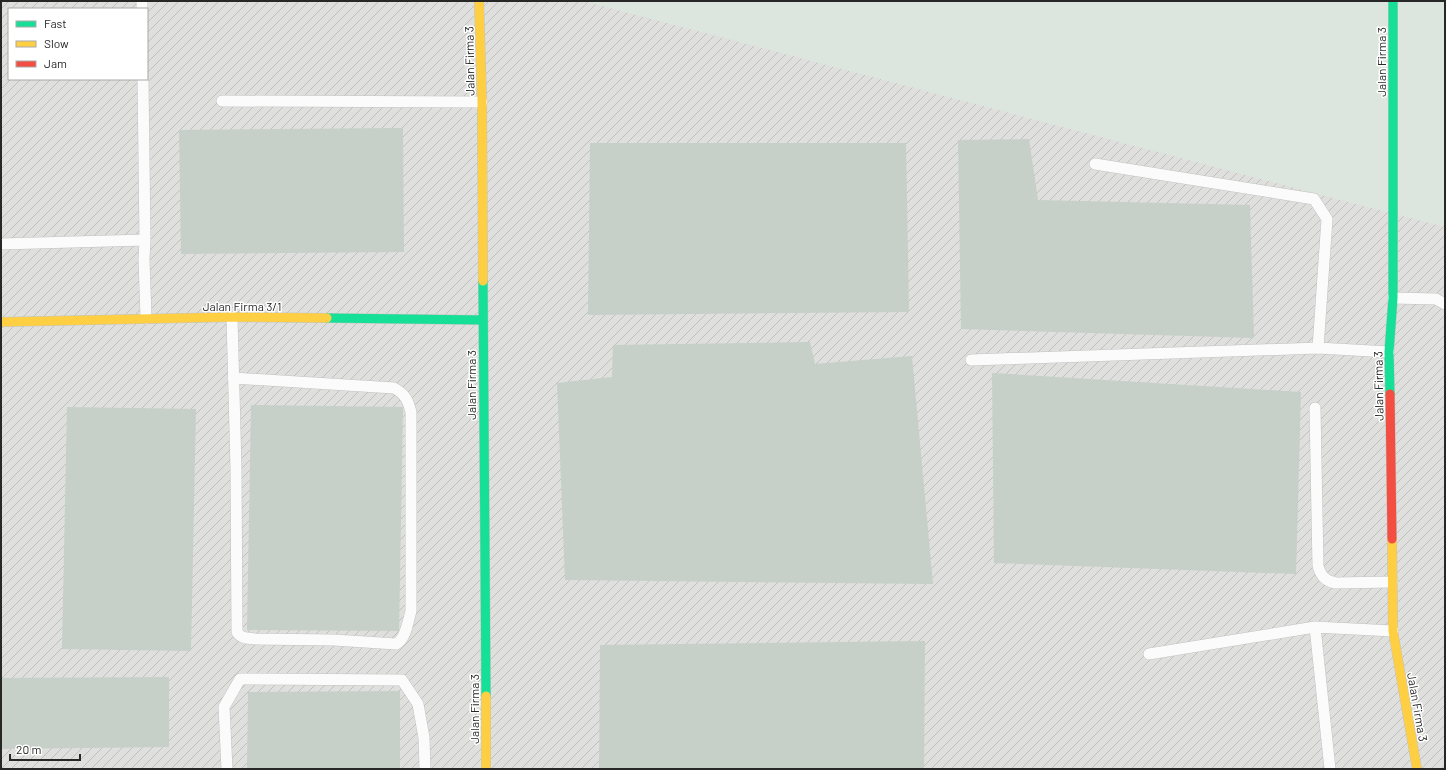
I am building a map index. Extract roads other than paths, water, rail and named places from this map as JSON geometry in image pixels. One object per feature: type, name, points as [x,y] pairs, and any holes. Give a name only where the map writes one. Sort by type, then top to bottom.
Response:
[{"type":"street","name":"Jalan Firma 3","points":[[480,1],[482,102],[486,769]]},
{"type":"street","name":"Jalan Firma 3","points":[[1393,1],[1393,298],[1389,352],[1393,631],[1417,769]]},
{"type":"street","name":"Jalan Firma 3/1","points":[[1,322],[232,317],[483,320]]},
{"type":"lane","points":[[143,80],[144,259],[146,318]]},
{"type":"lane","points":[[222,101],[482,102]]},
{"type":"lane","points":[[1095,164],[1314,199],[1327,218],[1318,348]]},
{"type":"lane","points":[[1,244],[145,240]]},
{"type":"lane","points":[[1393,298],[1436,299],[1445,304]]},
{"type":"lane","points":[[232,317],[233,378],[236,469],[238,632],[239,635],[245,638],[255,639],[334,640],[396,644],[405,633],[411,611],[411,412],[408,400],[400,391],[394,388],[233,378]]},
{"type":"lane","points":[[971,360],[1318,348],[1389,352]]},
{"type":"lane","points":[[1315,408],[1318,566],[1320,572],[1329,582],[1336,583],[1392,582]]},
{"type":"lane","points":[[1149,654],[1316,628],[1393,631]]},
{"type":"lane","points":[[1316,628],[1330,769]]},
{"type":"lane","points":[[227,769],[224,707],[240,679],[402,680],[418,704],[424,738],[425,769]]}]
